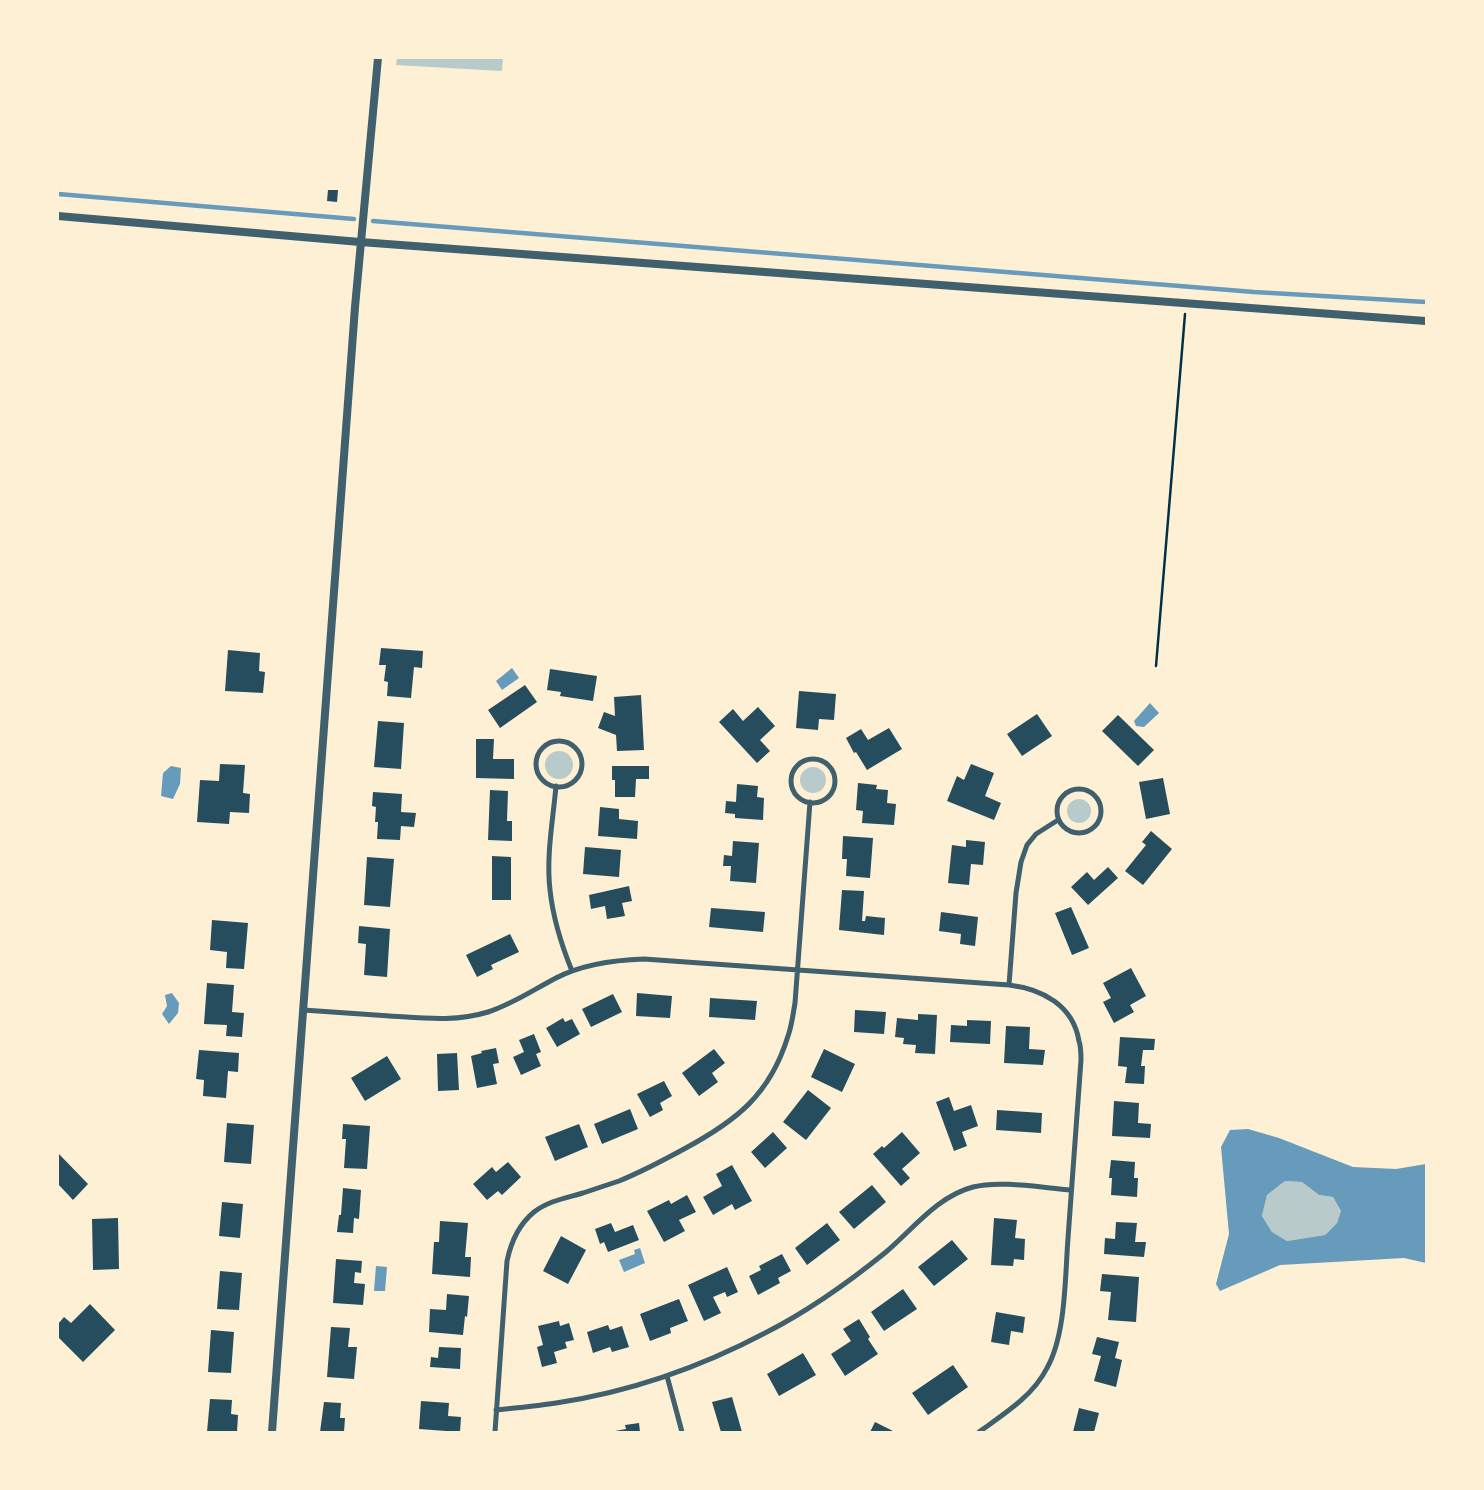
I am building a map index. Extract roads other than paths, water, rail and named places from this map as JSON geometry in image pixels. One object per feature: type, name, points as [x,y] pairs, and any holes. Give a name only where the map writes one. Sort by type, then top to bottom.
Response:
[{"type":"street","points":[[272,1432],[360,242],[378,58]]},
{"type":"street","points":[[58,216],[360,242],[1426,321]]},
{"type":"street","points":[[562,741],[570,743],[580,753],[582,767],[576,780],[570,784],[556,786],[548,784],[542,779],[538,772],[538,756],[547,744],[562,741]]},
{"type":"street","points":[[814,759],[827,764],[832,769],[835,783],[833,790],[824,800],[810,802],[797,796],[793,790],[792,775],[800,764],[814,759]]},
{"type":"street","points":[[556,786],[550,855],[550,888],[555,921],[572,971]]},
{"type":"street","points":[[1083,789],[1090,791],[1099,801],[1100,817],[1092,829],[1077,833],[1069,831],[1058,820],[1056,814],[1059,800],[1069,790],[1083,789]]},
{"type":"street","points":[[494,1432],[507,1261],[509,1250],[519,1228],[544,1206],[620,1181],[704,1138],[728,1123],[745,1109],[772,1075],[789,1035],[796,1003],[810,802]]},
{"type":"street","points":[[1009,985],[1016,893],[1021,862],[1027,845],[1036,834],[1058,820]]},
{"type":"street","points":[[303,1010],[433,1019],[464,1017],[487,1012],[509,1004],[557,977],[572,971],[600,963],[622,960],[1009,985],[1037,990],[1056,1002],[1071,1019],[1078,1035],[1081,1060],[1060,1333],[1053,1357],[1044,1374],[1033,1388],[1011,1408],[979,1432]]},
{"type":"street","points":[[496,1410],[557,1403],[601,1394],[667,1376],[717,1356],[767,1332],[843,1286],[945,1200],[963,1190],[998,1184],[1071,1190]]},
{"type":"street","points":[[667,1376],[682,1432]]},
{"type":"water","points":[[512,668],[519,678],[502,690],[496,681]]},
{"type":"water","points":[[1150,703],[1159,713],[1144,727],[1136,726],[1134,721]]},
{"type":"water","points":[[171,766],[181,768],[180,784],[173,799],[161,796],[163,773]]},
{"type":"water","points":[[172,993],[179,1003],[178,1013],[169,1024],[162,1014],[167,1006],[165,995]]},
{"type":"water","points":[[1248,1129],[1279,1138],[1353,1167],[1396,1169],[1426,1164],[1426,1263],[1404,1258],[1280,1265],[1220,1291],[1216,1284],[1229,1234],[1221,1147],[1230,1130]],"holes":[[[1285,1181],[1302,1182],[1319,1195],[1333,1197],[1341,1211],[1337,1223],[1325,1235],[1287,1241],[1272,1232],[1262,1216],[1267,1195]]]},
{"type":"water","points":[[640,1248],[645,1263],[624,1272],[619,1260],[635,1254],[634,1250]]},
{"type":"water","points":[[376,1266],[387,1267],[385,1291],[374,1291]]},
{"type":"waterway","points":[[58,194],[354,219]]},
{"type":"waterway","points":[[373,221],[1254,292],[1426,302]]}]
